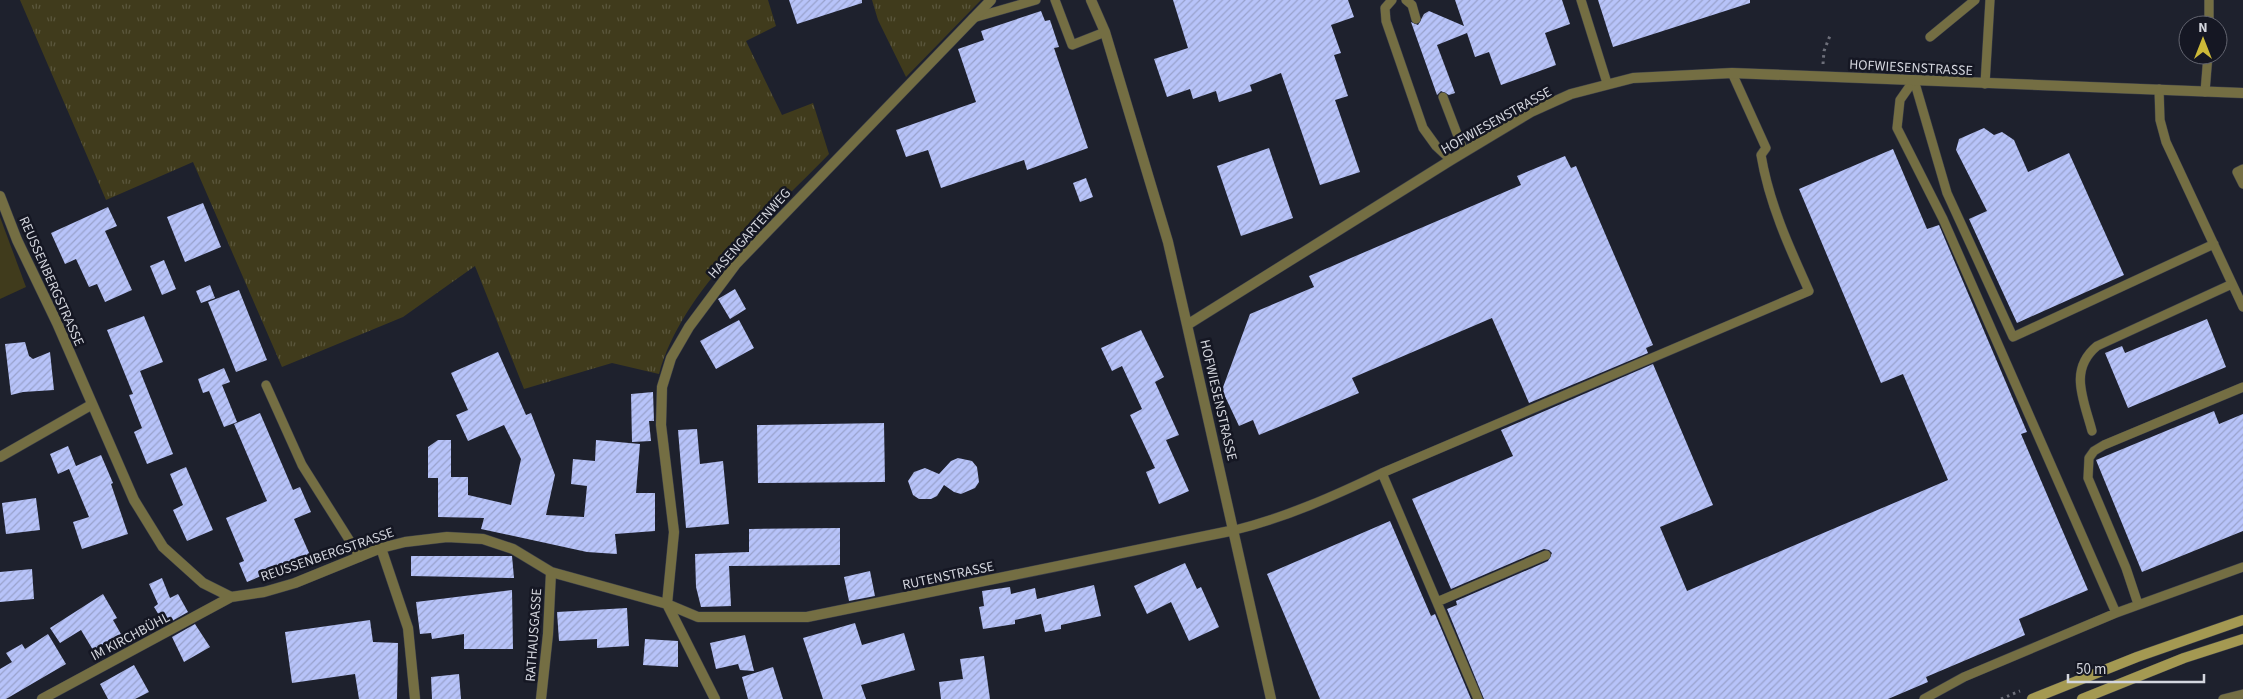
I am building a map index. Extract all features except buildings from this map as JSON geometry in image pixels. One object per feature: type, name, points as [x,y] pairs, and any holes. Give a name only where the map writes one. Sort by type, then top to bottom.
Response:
[{"type":"main road","points":[[2032,699],[2145,654],[2243,620]]},
{"type":"main road","points":[[2082,699],[2184,658],[2243,640]]},
{"type":"street","name":"HASENGARTENWEG","points":[[667,604],[674,532],[661,425],[662,387],[671,358],[689,327],[736,264],[991,0]]},
{"type":"street","points":[[1091,0],[1105,32],[1168,242],[1188,325]]},
{"type":"street","name":"HOFWIESENSTRASSE","points":[[1271,699],[1188,325],[1451,160],[1531,112],[1571,94],[1633,78],[1732,73],[2243,93]]},
{"type":"street","name":"REUSSENBERGSTRASSE","points":[[0,196],[90,406],[134,500],[163,548],[203,583],[231,596],[264,592],[295,583],[381,548],[404,542],[447,537],[483,539],[513,549],[551,572],[667,604]]},
{"type":"street","points":[[0,457],[90,406]]},
{"type":"street","name":"RUTENSTRASSE","points":[[667,604],[698,617],[807,617],[1235,530]]},
{"type":"street","points":[[381,548],[408,628],[415,699]]},
{"type":"street","name":"RATHAUSGASSE","points":[[541,699],[548,634],[551,572]]},
{"type":"street","name":"IM KIRCHBÜHL","points":[[42,699],[231,596]]},
{"type":"street","points":[[667,604],[715,699]]},
{"type":"lane","points":[[973,18],[1036,0]]},
{"type":"lane","points":[[1055,0],[1072,45],[1105,32]]},
{"type":"lane","points":[[1392,0],[1385,8],[1386,21],[1423,128],[1436,146],[1451,160]]},
{"type":"lane","points":[[1406,0],[1412,5],[1416,19]]},
{"type":"lane","points":[[1581,0],[1607,84]]},
{"type":"lane","points":[[1930,38],[1975,0]]},
{"type":"lane","points":[[1985,84],[1990,0]]},
{"type":"lane","points":[[2209,15],[2210,0]]},
{"type":"lane","points":[[2205,92],[2207,65]]},
{"type":"lane","points":[[1235,530],[1268,522],[1318,503],[1382,473],[1809,291],[1790,251],[1766,185],[1761,155],[1766,148],[1732,73]]},
{"type":"lane","points":[[1914,80],[1947,193],[2014,337],[2214,244]]},
{"type":"lane","points":[[1914,80],[1900,100],[1897,128],[1942,219],[2116,613]]},
{"type":"lane","points":[[2158,89],[2160,120],[2166,142],[2214,244],[2237,287],[2243,308]]},
{"type":"lane","points":[[1443,96],[1464,152]]},
{"type":"lane","points":[[2243,169],[2237,172],[2243,184]]},
{"type":"lane","points":[[2092,431],[2080,387],[2082,365],[2087,354],[2097,346],[2237,287]]},
{"type":"lane","points":[[266,385],[302,465],[360,557]]},
{"type":"lane","points":[[2138,604],[2126,568],[2088,478],[2089,458],[2094,451],[2104,445],[2243,386]]},
{"type":"lane","points":[[1382,473],[1478,699]]},
{"type":"lane","points":[[1437,602],[1546,555]]},
{"type":"lane","points":[[1924,699],[1964,677],[2116,613],[2243,567]]},
{"type":"lane","points":[[2223,699],[2243,694]]},
{"type":"path","points":[[1822,77],[1824,51],[1831,33]]},
{"type":"green space","points":[[20,0],[768,0],[776,26],[746,41],[782,115],[813,103],[829,154],[755,229],[707,284],[687,313],[670,343],[659,374],[612,363],[524,389],[475,266],[403,317],[282,367],[193,162],[106,200]]},
{"type":"green space","points":[[872,0],[981,0],[906,77],[878,20]]},
{"type":"green space","points":[[0,217],[26,287],[0,299]]}]
